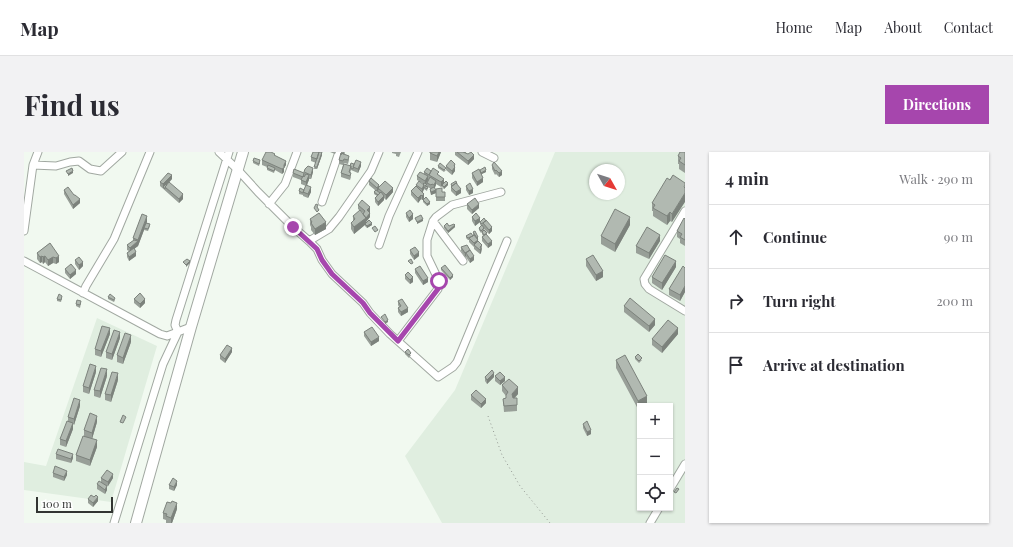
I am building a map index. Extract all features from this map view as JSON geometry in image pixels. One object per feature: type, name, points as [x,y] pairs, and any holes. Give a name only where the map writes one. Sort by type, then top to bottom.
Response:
[{"type":"highway","points":[[136,523],[191,327],[243,152]]},
{"type":"street","points":[[24,231],[33,165],[38,152]]},
{"type":"street","points":[[33,165],[56,166],[79,161],[90,169],[100,171],[122,152]]},
{"type":"street","points":[[83,293],[114,239],[150,152]]},
{"type":"street","points":[[219,152],[228,155],[238,170],[269,204],[317,249],[322,260],[332,274],[363,303],[370,313],[398,341],[438,377],[453,367],[457,362],[507,241]]},
{"type":"street","points":[[269,204],[285,184],[297,152]]},
{"type":"street","points":[[322,202],[339,152]]},
{"type":"street","points":[[309,241],[329,229],[339,217],[371,171],[378,152]]},
{"type":"street","points":[[379,245],[389,216],[418,152]]},
{"type":"street","points":[[482,152],[494,158]]},
{"type":"street","points":[[114,523],[163,364],[178,332],[175,325],[176,320],[228,155]]},
{"type":"street","points":[[398,341],[438,289],[439,281],[427,256],[427,240],[433,221],[446,208],[452,205],[501,192]]},
{"type":"street","points":[[685,211],[644,279],[645,284],[649,289],[685,311]]},
{"type":"street","points":[[433,221],[463,261]]},
{"type":"street","points":[[24,261],[160,334],[167,336],[191,327]]},
{"type":"street","points":[[673,484],[685,464]]},
{"type":"street","points":[[650,523],[657,511]]},
{"type":"path","points":[[488,416],[502,455],[520,486],[550,523]]},
{"type":"shaded area","points":[[555,152],[685,152],[685,523],[442,523],[405,456],[455,390]]},
{"type":"shaded area","points":[[97,318],[157,346],[111,502],[24,490],[24,462],[46,466]]},
{"type":"building","points":[[266,152],[271,152],[286,161],[284,168],[282,169],[262,160]]},
{"type":"building","points":[[313,152],[319,152],[317,159],[311,157]]},
{"type":"building","points":[[319,152],[322,152],[317,167],[314,167]]},
{"type":"building","points":[[430,152],[439,152],[437,156]]},
{"type":"building","points":[[457,152],[468,154],[471,152],[474,155],[468,161]]},
{"type":"building","points":[[680,152],[685,152],[685,165],[679,161],[681,158],[678,156]]},
{"type":"building","points":[[341,153],[349,156],[348,160],[339,160]]},
{"type":"building","points":[[254,158],[260,160],[259,164],[253,161]]},
{"type":"building","points":[[356,160],[361,162],[358,169],[353,167]]},
{"type":"building","points":[[451,160],[455,164],[452,171],[446,166]]},
{"type":"building","points":[[494,162],[502,171],[499,173],[496,170],[495,171],[492,165]]},
{"type":"building","points":[[351,163],[354,164],[353,169],[350,166]]},
{"type":"building","points":[[440,163],[446,168],[444,170],[438,166]]},
{"type":"building","points":[[344,164],[351,166],[349,172],[351,173],[350,176],[341,173]]},
{"type":"building","points":[[268,165],[275,168],[274,171],[267,168]]},
{"type":"building","points":[[308,166],[313,168],[311,175],[304,172]]},
{"type":"building","points":[[485,167],[486,170],[481,173],[480,170]]},
{"type":"building","points":[[72,168],[73,171],[68,174],[66,171]]},
{"type":"building","points":[[427,168],[431,171],[429,175],[424,172]]},
{"type":"building","points":[[433,168],[439,172],[437,174],[444,179],[441,182],[429,175]]},
{"type":"building","points":[[294,169],[304,173],[303,177],[293,173]]},
{"type":"building","points":[[479,169],[483,178],[477,182],[472,173]]},
{"type":"building","points":[[420,172],[428,176],[425,181],[417,176]]},
{"type":"building","points":[[168,173],[172,175],[163,184],[160,182]]},
{"type":"building","points":[[306,174],[309,175],[306,182],[301,180]]},
{"type":"building","points":[[673,175],[685,183],[685,193],[672,214],[670,212],[667,216],[653,208],[655,205],[652,203],[667,178],[670,180]]},
{"type":"building","points":[[430,177],[436,181],[434,185],[427,183]]},
{"type":"building","points":[[371,178],[379,185],[377,188],[369,181]]},
{"type":"building","points":[[385,181],[393,188],[386,195],[378,188]]},
{"type":"building","points":[[419,181],[424,185],[422,189],[416,185]]},
{"type":"building","points":[[446,181],[448,183],[444,187],[442,185]]},
{"type":"building","points":[[456,181],[457,184],[456,183],[452,186],[451,184]]},
{"type":"building","points":[[169,182],[183,194],[179,199],[165,187]]},
{"type":"building","points":[[424,183],[427,184],[425,186],[428,187],[427,189],[424,187]]},
{"type":"building","points":[[456,183],[461,189],[456,192],[451,187]]},
{"type":"building","points":[[470,183],[473,189],[469,191],[466,186]]},
{"type":"building","points":[[306,185],[311,187],[308,194],[303,192]]},
{"type":"building","points":[[416,186],[424,194],[418,198],[411,191]]},
{"type":"building","points":[[68,187],[74,195],[80,199],[73,205],[64,190]]},
{"type":"building","points":[[434,187],[436,190],[431,192],[430,189]]},
{"type":"building","points":[[300,188],[304,190],[303,193],[299,191]]},
{"type":"building","points":[[442,188],[442,192],[445,192],[445,197],[436,197],[436,189]]},
{"type":"building","points":[[376,190],[380,193],[378,195],[374,192]]},
{"type":"building","points":[[381,192],[384,196],[378,202],[375,198]]},
{"type":"building","points":[[426,197],[430,202],[427,204],[423,200]]},
{"type":"building","points":[[475,198],[479,204],[472,210],[467,204]]},
{"type":"building","points":[[362,200],[370,207],[367,210],[370,213],[366,218],[363,214],[365,211],[358,205]]},
{"type":"building","points":[[316,204],[318,205],[317,207],[319,210],[317,212],[314,208]]},
{"type":"building","points":[[615,209],[630,217],[615,244],[601,236]]},
{"type":"building","points":[[360,210],[366,218],[354,227],[351,223],[355,219],[353,216]]},
{"type":"building","points":[[410,210],[413,214],[409,218],[406,213]]},
{"type":"building","points":[[319,213],[326,222],[315,229],[310,219]]},
{"type":"building","points":[[476,213],[480,218],[475,221],[472,217]]},
{"type":"building","points":[[142,214],[147,216],[138,240],[133,238]]},
{"type":"building","points":[[421,215],[423,219],[417,222],[415,218]]},
{"type":"building","points":[[484,218],[486,221],[481,224],[480,222]]},
{"type":"building","points":[[684,218],[685,240],[680,237],[682,234],[677,231]]},
{"type":"building","points":[[369,220],[372,223],[367,226],[365,224]]},
{"type":"building","points":[[486,220],[492,227],[489,230],[483,223]]},
{"type":"building","points":[[146,223],[150,224],[148,229],[144,228]]},
{"type":"building","points":[[447,223],[449,226],[455,225],[448,231],[444,226]]},
{"type":"building","points":[[482,225],[484,228],[481,231],[479,228]]},
{"type":"building","points":[[375,226],[378,230],[375,232],[372,228]]},
{"type":"building","points":[[647,227],[660,235],[649,253],[636,246]]},
{"type":"building","points":[[484,230],[487,233],[484,235],[482,232]]},
{"type":"building","points":[[475,231],[478,237],[477,238],[473,232]]},
{"type":"building","points":[[471,233],[473,236],[468,238],[466,236]]},
{"type":"building","points":[[486,234],[492,241],[488,244],[482,237]]},
{"type":"building","points":[[474,235],[478,240],[474,243],[469,238]]},
{"type":"building","points":[[134,240],[138,241],[130,248],[127,245]]},
{"type":"building","points":[[478,241],[482,245],[480,250],[474,245]]},
{"type":"building","points":[[50,243],[59,256],[48,260],[45,256],[40,257],[37,253]]},
{"type":"building","points":[[467,245],[470,250],[465,253],[461,247]]},
{"type":"building","points":[[415,247],[419,252],[414,256],[410,250]]},
{"type":"building","points":[[134,248],[136,252],[129,257],[127,253]]},
{"type":"building","points":[[470,250],[474,256],[470,259],[466,253]]},
{"type":"building","points":[[593,255],[603,271],[596,275],[586,259]]},
{"type":"building","points":[[665,255],[676,261],[662,283],[652,277]]},
{"type":"building","points":[[79,257],[83,262],[79,265],[75,260]]},
{"type":"building","points":[[187,259],[190,261],[186,265],[183,262]]},
{"type":"building","points":[[411,259],[413,263],[411,264],[408,261]]},
{"type":"building","points":[[71,264],[76,270],[70,275],[65,269]]},
{"type":"building","points":[[445,265],[453,275],[450,278],[441,268]]},
{"type":"building","points":[[420,266],[428,278],[423,281],[415,269]]},
{"type":"building","points":[[683,266],[685,268],[685,286],[680,295],[669,289]]},
{"type":"building","points":[[408,272],[413,277],[410,280],[405,275]]},
{"type":"building","points":[[140,293],[145,299],[140,304],[134,299]]},
{"type":"building","points":[[59,294],[62,296],[61,300],[57,299]]},
{"type":"building","points":[[110,294],[115,298],[114,300],[108,297]]},
{"type":"building","points":[[630,298],[655,319],[649,326],[624,306]]},
{"type":"building","points":[[402,299],[408,308],[401,312],[398,308],[401,306],[398,301]]},
{"type":"building","points":[[77,300],[81,301],[80,305],[76,304]]},
{"type":"building","points":[[385,314],[388,320],[385,322],[381,317]]},
{"type":"building","points":[[668,320],[678,328],[662,347],[652,339]]},
{"type":"building","points":[[102,326],[110,328],[101,351],[95,349]]},
{"type":"building","points":[[372,327],[379,337],[371,342],[364,332]]},
{"type":"building","points":[[114,330],[120,332],[112,354],[106,352]]},
{"type":"building","points":[[125,333],[131,335],[123,358],[117,355]]},
{"type":"building","points":[[227,345],[232,348],[225,359],[220,355]]},
{"type":"building","points":[[408,349],[411,353],[409,355],[405,352]]},
{"type":"building","points":[[638,354],[642,358],[639,361],[635,357]]},
{"type":"building","points":[[625,355],[647,396],[638,401],[616,360]]},
{"type":"building","points":[[90,364],[96,366],[89,388],[83,386]]},
{"type":"building","points":[[101,368],[107,369],[100,391],[94,390]]},
{"type":"building","points":[[492,370],[494,373],[487,380],[485,377]]},
{"type":"building","points":[[112,372],[118,373],[111,395],[105,394]]},
{"type":"building","points":[[500,372],[505,377],[500,381],[495,376]]},
{"type":"building","points":[[509,379],[518,387],[512,394],[513,398],[517,398],[517,405],[504,406],[503,399],[506,398],[508,392],[502,385]]},
{"type":"building","points":[[476,390],[486,399],[481,404],[471,395]]},
{"type":"building","points":[[74,398],[80,400],[74,419],[68,417]]},
{"type":"building","points":[[90,413],[97,416],[92,433],[84,430]]},
{"type":"building","points":[[123,415],[126,417],[123,423],[120,422]]},
{"type":"building","points":[[67,421],[73,423],[66,441],[60,439]]},
{"type":"building","points":[[587,421],[591,430],[587,432],[583,424]]},
{"type":"building","points":[[83,436],[97,440],[90,460],[76,455]]},
{"type":"building","points":[[58,449],[73,454],[71,459],[56,454]]},
{"type":"building","points":[[55,466],[67,471],[64,477],[53,473]]},
{"type":"building","points":[[107,470],[113,474],[108,482],[101,478]]},
{"type":"building","points":[[173,478],[177,481],[174,487],[169,485]]},
{"type":"building","points":[[99,481],[107,486],[105,490],[97,484]]},
{"type":"building","points":[[677,488],[679,489],[676,493],[674,492]]},
{"type":"building","points":[[91,495],[94,497],[96,495],[98,497],[93,503],[88,499]]},
{"type":"building","points":[[172,501],[177,503],[171,518],[166,516],[167,514],[163,513],[167,502],[171,503]]},
{"type":"route","points":[[293,227],[317,249],[322,260],[332,274],[363,303],[370,313],[398,341],[438,289],[439,281]]}]
